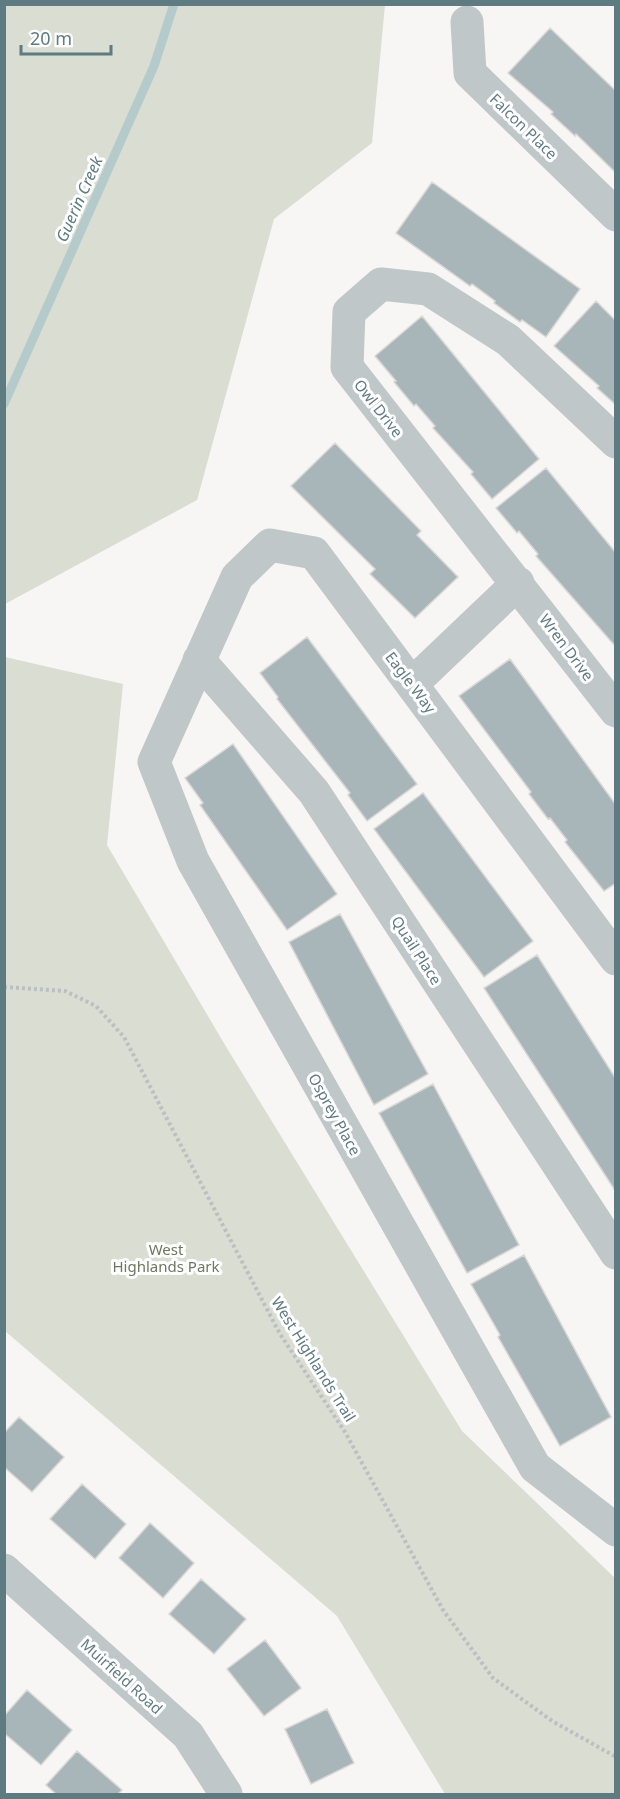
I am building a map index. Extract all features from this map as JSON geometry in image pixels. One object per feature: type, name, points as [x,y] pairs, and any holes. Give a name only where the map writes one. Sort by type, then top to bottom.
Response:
[{"type":"street","name":"Falcon Place","points":[[467,22],[470,73],[615,215]]},
{"type":"street","name":"Owl Drive","points":[[518,584],[347,367],[349,312],[381,284],[428,289],[508,340],[615,442]]},
{"type":"street","name":"Eagle Way","points":[[200,660],[237,577],[270,545],[314,553],[615,959]]},
{"type":"street","points":[[412,684],[518,584]]},
{"type":"street","name":"Wren Drive","points":[[518,584],[615,711]]},
{"type":"street","name":"Quail Place","points":[[200,660],[314,792],[615,1254]]},
{"type":"street","name":"Osprey Place","points":[[200,660],[154,762],[193,861],[535,1467],[615,1530]]},
{"type":"street","name":"Muirfield Road","points":[[4,1570],[188,1735],[226,1794]]},
{"type":"path","name":"West Highlands Trail","points":[[4,987],[65,991],[96,1006],[124,1037],[148,1088],[280,1334],[345,1432],[443,1610],[494,1678],[552,1721],[615,1757]]},
{"type":"green space","points":[[5,4],[385,5],[372,143],[274,219],[197,500],[5,604]]},
{"type":"green space","name":"West Highlands Park","points":[[5,657],[123,684],[107,845],[228,1050],[462,1431],[615,1578],[615,1794],[445,1794],[337,1616],[5,1331]]},
{"type":"building","points":[[550,28],[616,91],[616,173],[576,134],[575,136],[551,114],[553,112],[508,73]]},
{"type":"building","points":[[432,182],[580,289],[546,337],[522,320],[520,322],[472,284],[470,286],[396,233]]},
{"type":"building","points":[[596,301],[616,321],[616,405],[597,388],[599,386],[554,346]]},
{"type":"building","points":[[422,316],[539,459],[492,499],[471,474],[473,472],[433,428],[435,426],[416,404],[414,406],[375,356]]},
{"type":"building","points":[[335,443],[421,531],[417,535],[458,577],[415,618],[370,574],[375,569],[291,486]]},
{"type":"building","points":[[546,468],[616,553],[616,647],[536,556],[538,554],[519,531],[517,533],[496,508]]},
{"type":"building","points":[[307,637],[417,784],[367,821],[348,795],[350,793],[277,699],[278,697],[260,673]]},
{"type":"building","points":[[510,659],[616,805],[616,883],[604,891],[565,842],[567,840],[550,818],[548,819],[529,794],[531,792],[459,696]]},
{"type":"building","points":[[233,744],[337,894],[287,930],[200,805],[203,803],[185,778]]},
{"type":"building","points":[[423,793],[533,941],[484,977],[374,829]]},
{"type":"building","points":[[340,914],[428,1074],[374,1105],[289,942]]},
{"type":"building","points":[[537,955],[616,1079],[616,1192],[484,988]]},
{"type":"building","points":[[433,1084],[519,1245],[467,1273],[379,1113]]},
{"type":"building","points":[[524,1255],[611,1417],[560,1446],[498,1337],[500,1335],[471,1284]]},
{"type":"building","points":[[19,1417],[64,1457],[32,1492],[4,1467],[4,1433]]},
{"type":"building","points":[[82,1484],[126,1524],[95,1559],[50,1519]]},
{"type":"building","points":[[150,1523],[194,1563],[163,1598],[119,1558]]},
{"type":"building","points":[[201,1579],[246,1619],[214,1654],[169,1614]]},
{"type":"building","points":[[265,1640],[301,1688],[264,1716],[227,1669]]},
{"type":"building","points":[[27,1690],[72,1730],[41,1765],[4,1733],[4,1716]]},
{"type":"building","points":[[327,1709],[354,1763],[311,1784],[285,1729]]},
{"type":"building","points":[[77,1751],[122,1790],[118,1794],[56,1794],[46,1785]]},
{"type":"waterway","name":"Guerin Creek","points":[[4,404],[154,66],[174,4]]}]
